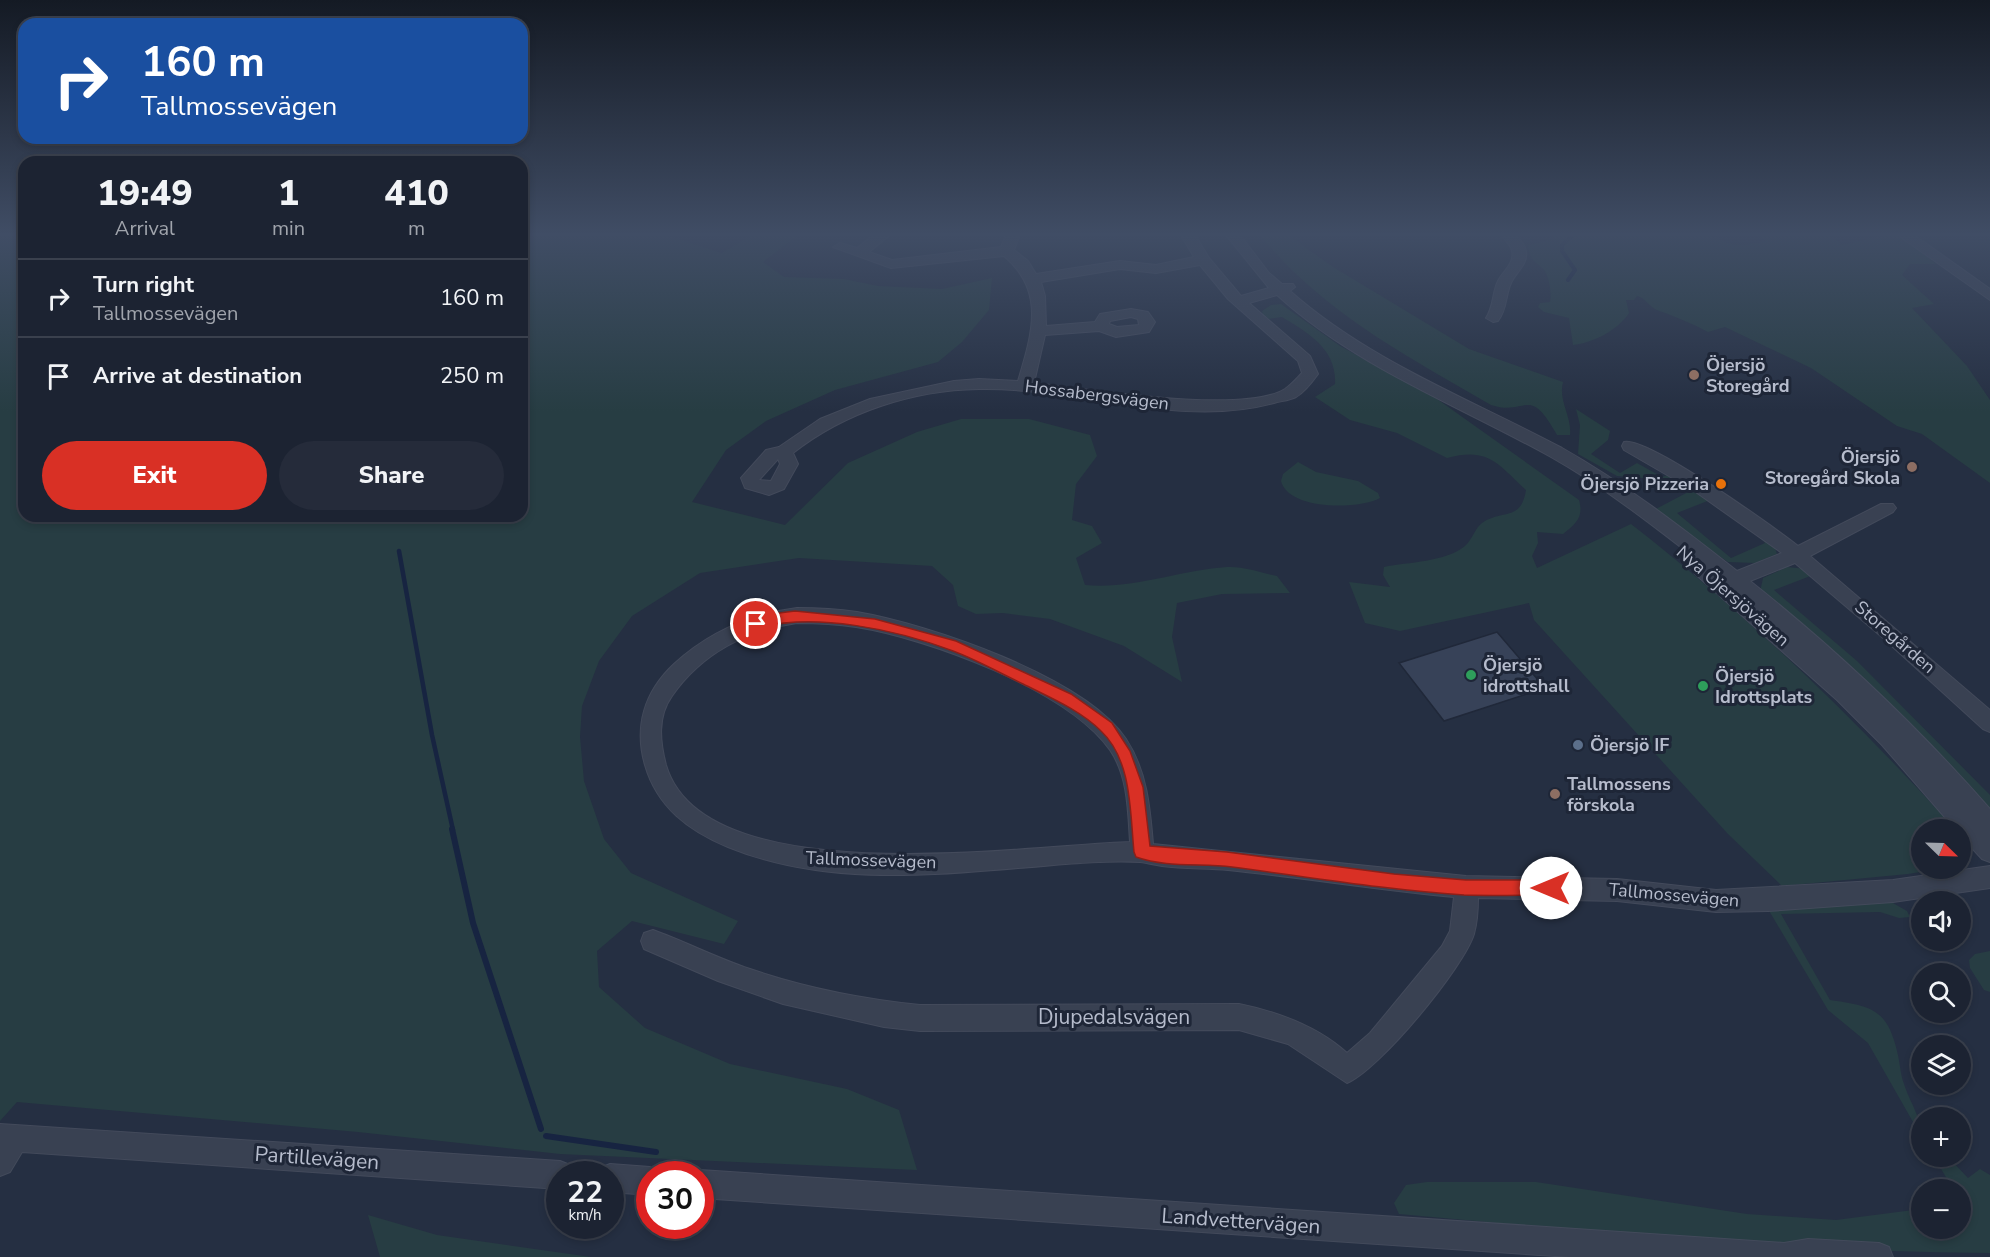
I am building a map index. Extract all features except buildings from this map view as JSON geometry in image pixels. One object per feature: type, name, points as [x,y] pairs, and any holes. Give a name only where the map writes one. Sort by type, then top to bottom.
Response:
[{"type":"street","points":[[1025,386],[1040,331],[1042,310],[1037,294]]},
{"type":"street","name":"Hossabergsvägen","points":[[784,452],[831,421],[869,405],[946,387],[979,384],[1025,386],[1143,402],[1205,406],[1269,400],[1302,387],[1310,374],[1305,359],[1232,294]]},
{"type":"street","points":[[1239,301],[1265,294]]},
{"type":"street","name":"Nya Öjersjövägen","points":[[1291,294],[1335,333],[1449,398],[1464,403],[1499,423],[1728,582],[1835,667],[1954,783],[1990,825]]},
{"type":"street","points":[[1493,318],[1502,304],[1502,294]]},
{"type":"street","points":[[1040,331],[1100,326]]},
{"type":"street","name":"Storegården","points":[[1630,446],[1709,492],[1796,555],[1860,607],[1990,723]]},
{"type":"street","points":[[1728,582],[1796,555],[1887,508]]},
{"type":"street","name":"Nya Öjersjövägen","points":[[1728,582],[1889,739],[1990,852]]},
{"type":"street","name":"Tallmossevägen","points":[[1142,852],[1136,787],[1125,755],[1107,727],[1066,699],[1021,676],[956,646],[925,636],[875,624],[832,618],[795,616],[771,619],[718,639],[690,659],[664,691],[651,724],[649,741],[651,758],[663,783],[679,806],[715,830],[777,853],[826,861],[887,864],[962,863],[1142,852],[1161,856],[1227,860],[1394,881],[1466,887],[1617,890],[1693,900],[1740,901],[1893,891],[1990,877]]},
{"type":"street","name":"Djupedalsvägen","points":[[653,941],[753,985],[868,1014],[920,1018],[1239,1017],[1263,1021],[1308,1038],[1333,1055],[1347,1070],[1379,1042],[1451,954],[1462,934],[1467,911],[1466,887]]},
{"type":"street","points":[[0,1162],[7,1138]]},
{"type":"street","name":"Partillevägen","points":[[7,1138],[546,1174]]},
{"type":"street","name":"Landvettervägen","points":[[714,1185],[1784,1257],[1808,1253],[1879,1257]]},
{"type":"green space","points":[[0,294],[18,294],[18,522],[528,522],[528,294],[991,294],[989,310],[962,342],[938,362],[835,390],[766,421],[726,450],[692,502],[785,525],[848,463],[917,432],[961,419],[1029,419],[1090,435],[1097,456],[1076,484],[1072,520],[1092,526],[1102,543],[1076,558],[1085,585],[1120,585],[1233,567],[1277,576],[1290,593],[1222,594],[1177,603],[1172,637],[1182,682],[1124,646],[1050,619],[1003,613],[976,614],[958,606],[953,585],[932,566],[799,558],[700,573],[632,616],[599,661],[582,706],[580,737],[584,781],[604,839],[631,873],[738,921],[724,944],[632,921],[597,951],[599,987],[645,1028],[730,1064],[847,1089],[899,1110],[917,1170],[560,1154],[358,1132],[17,1102],[0,1121]]},
{"type":"green space","points":[[1318,294],[1377,294],[1469,349],[1563,382],[1562,396],[1569,421],[1570,435],[1557,435],[1540,410],[1533,406],[1503,408],[1491,405],[1428,369],[1338,310]]},
{"type":"green space","points":[[1923,294],[1934,304],[1912,308],[1967,366],[1990,400],[1990,483],[1922,434],[1897,426],[1811,368],[1725,327],[1708,332],[1654,309],[1637,296],[1634,300],[1626,300],[1629,313],[1612,330],[1597,338],[1573,345],[1569,318],[1544,312],[1538,307],[1540,303],[1550,302],[1551,295]]},
{"type":"green space","name":"Öjersjö Idrottsplats","points":[[1281,304],[1340,346],[1437,399],[1579,500],[1580,516],[1563,534],[1537,532],[1538,543],[1532,556],[1537,568],[1631,524],[1759,632],[1879,748],[1946,819],[1911,819],[1911,874],[1782,886],[1728,834],[1534,620],[1529,603],[1400,631],[1365,623],[1349,582],[1390,587],[1383,575],[1384,567],[1426,561],[1457,551],[1465,546],[1482,523],[1520,507],[1526,490],[1499,465],[1482,456],[1461,455],[1447,458],[1397,433],[1350,420],[1315,397],[1335,384],[1331,361],[1319,343],[1302,329],[1282,317],[1268,319],[1263,315],[1262,311],[1271,305]]},
{"type":"green space","points":[[1576,409],[1610,431],[1608,440],[1591,454],[1620,473],[1637,463],[1662,477],[1670,474],[1680,481],[1617,476],[1578,454],[1580,425]]},
{"type":"green space","points":[[1298,462],[1316,472],[1358,481],[1378,493],[1380,498],[1370,502],[1341,506],[1325,505],[1296,498],[1286,491],[1281,481],[1283,474]]},
{"type":"green space","points":[[1692,490],[1710,500],[1677,513],[1731,558],[1765,543],[1759,536],[1774,545],[1777,554],[1755,563],[1728,562],[1652,511]]},
{"type":"green space","points":[[1787,567],[1807,569],[1813,575],[1774,590],[1857,661],[1990,795],[1990,810],[1760,592],[1763,578]]},
{"type":"green space","points":[[1891,902],[1907,911],[1910,917],[1899,918],[1880,912],[1781,914],[1830,1000],[1866,1007],[1882,1018],[1888,1026],[1897,1051],[1904,1084],[1913,1107],[1911,1107],[1911,1118],[1868,1043],[1828,1010],[1768,909]]},
{"type":"green space","points":[[1990,951],[1990,992],[1984,990],[1971,970],[1969,960],[1975,954]]},
{"type":"green space","points":[[1940,1167],[1958,1167],[1968,1178],[1980,1169],[1990,1175],[1990,1253],[1842,1249],[1620,1234],[1399,1214],[1394,1203],[1406,1185],[1427,1182],[1536,1182],[1747,1214],[1836,1220],[1911,1210],[1911,1239],[1971,1239],[1971,1179],[1947,1179]]},
{"type":"green space","points":[[368,1215],[437,1235],[591,1257],[380,1257]]},
{"type":"waterway","points":[[399,551],[432,735],[453,830]]},
{"type":"waterway","points":[[452,829],[473,923],[541,1129]]},
{"type":"waterway","points":[[546,1136],[656,1152]]},
{"type":"place","name":"Öjersjö Storegård","points":[[1694,375]]},
{"type":"place","name":"Öjersjö Storegård Skola","points":[[1912,467]]},
{"type":"place","name":"Öjersjö Pizzeria","points":[[1721,484]]},
{"type":"place","name":"Öjersjö idrottshall","points":[[1471,675]]},
{"type":"place","name":"Öjersjö Idrottsplats","points":[[1703,686]]},
{"type":"place","name":"Öjersjö IF","points":[[1578,745]]},
{"type":"place","name":"Tallmossens förskola","points":[[1555,794]]},
{"type":"route","points":[[756,624],[771,619],[795,616],[832,618],[875,624],[925,636],[956,646],[1066,699],[1107,727],[1125,755],[1136,787],[1142,852],[1161,856],[1227,860],[1394,881],[1466,887],[1551,888]]}]
